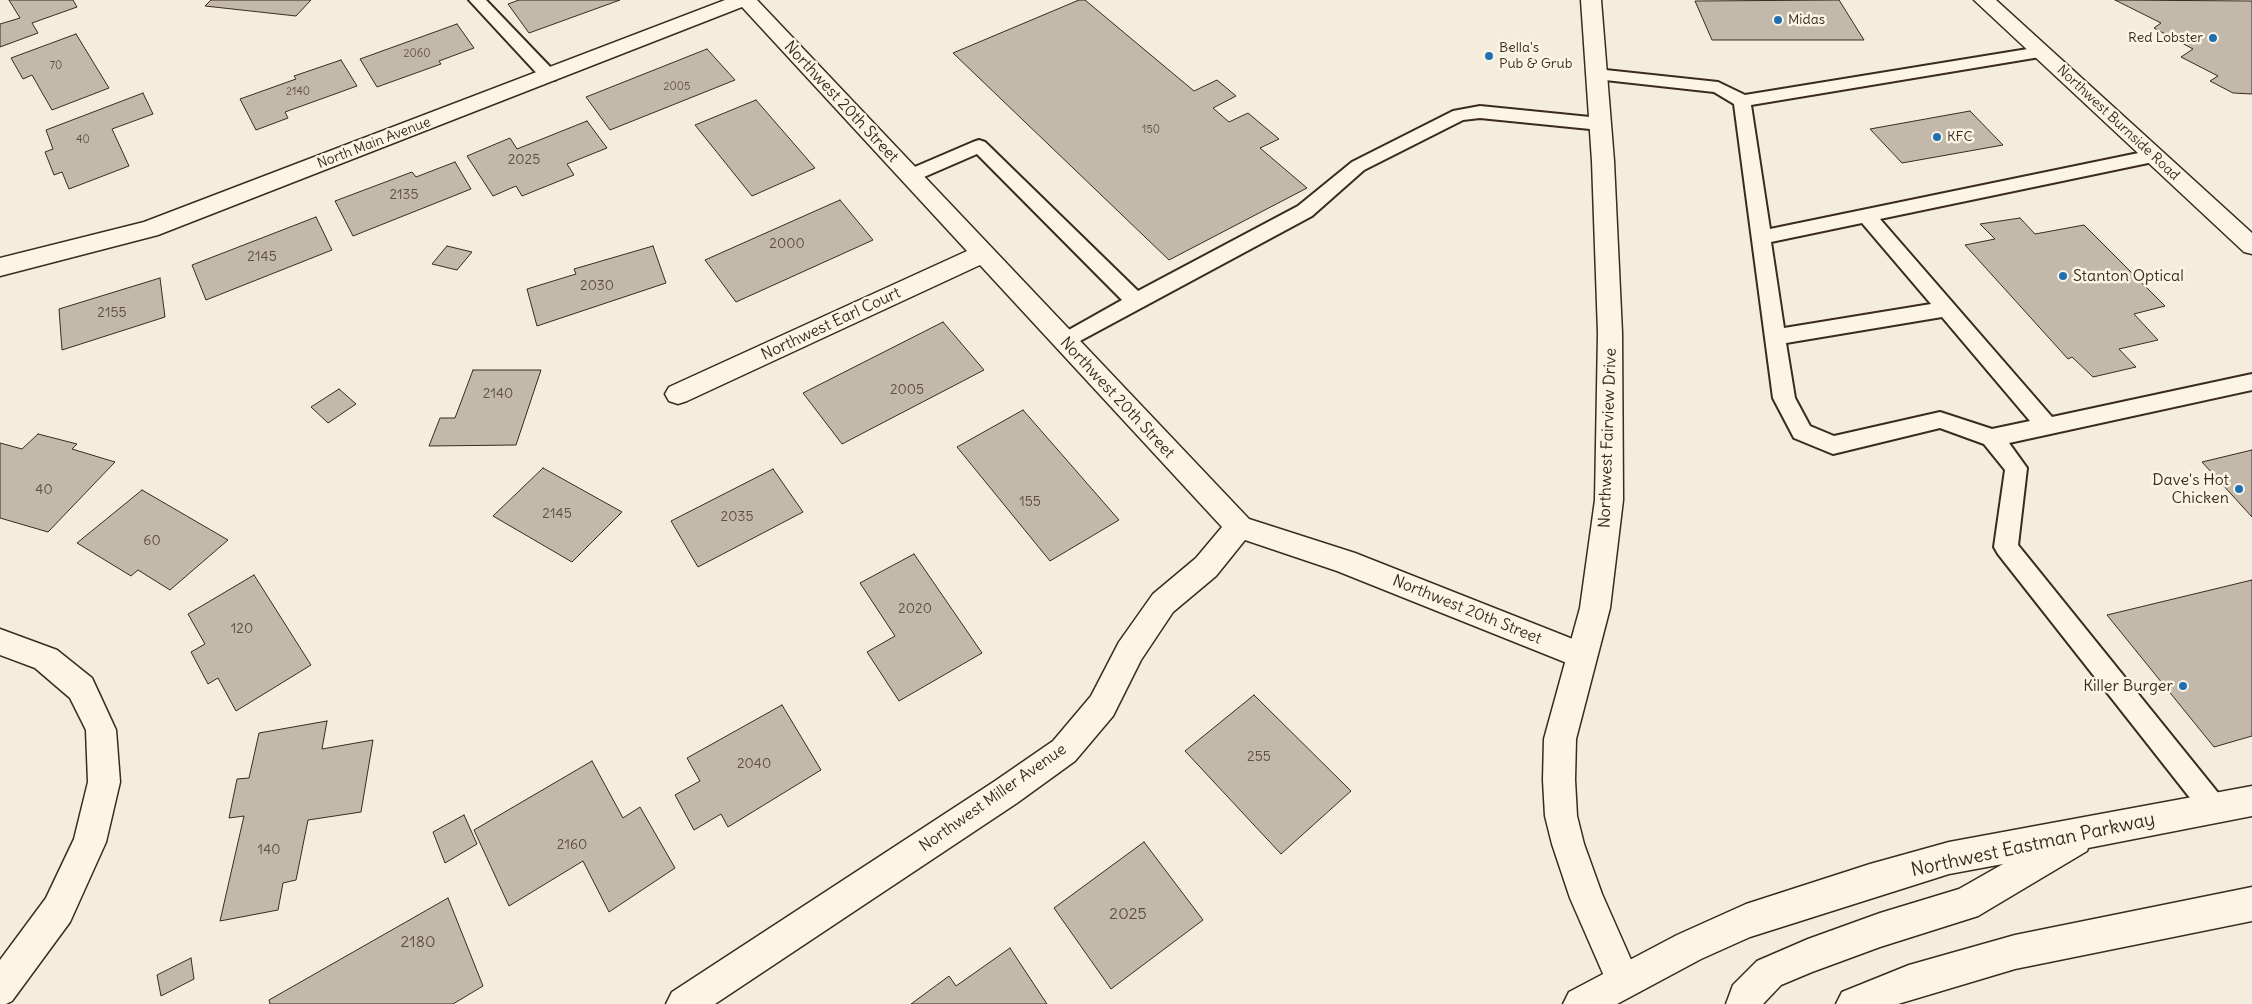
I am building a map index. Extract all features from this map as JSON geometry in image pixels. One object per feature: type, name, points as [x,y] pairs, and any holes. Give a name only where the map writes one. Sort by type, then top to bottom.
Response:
[{"type":"street","name":"North Main Avenue","points":[[0,268],[150,229],[745,0]]},
{"type":"street","name":"Northwest 20th Street","points":[[745,0],[1239,527],[1345,562],[1582,656]]},
{"type":"street","name":"Northwest Fairview Drive","points":[[1591,0],[1600,124],[1610,333],[1609,500],[1595,608],[1560,738],[1559,780],[1561,816],[1587,898],[1625,992]]},
{"type":"street","name":"Northwest Burnside Road","points":[[1984,0],[2252,246]]},
{"type":"street","name":"Northwest Earl Court","points":[[678,394],[984,254]]},
{"type":"street","name":"Northwest Miller Avenue","points":[[684,1004],[1006,792],[1064,751],[1102,706],[1130,651],[1163,604],[1206,566],[1239,527]]},
{"type":"street","points":[[0,642],[46,659],[81,688],[101,730],[104,782],[90,842],[58,910],[0,989]]},
{"type":"street","name":"Northwest Eastman Parkway","points":[[1581,1004],[1625,992],[1689,947],[1746,921],[1870,881],[1949,858],[2252,802]]},
{"type":"street","points":[[1744,1004],[1745,997],[1769,973],[1808,956],[1880,930],[1966,904],[2091,831]]},
{"type":"street","points":[[1854,1004],[1908,982],[2015,952],[2252,904]]},
{"type":"lane","points":[[477,0],[550,76]]},
{"type":"lane","points":[[1596,74],[1718,88],[1742,101],[2040,52]]},
{"type":"lane","points":[[1742,101],[1784,398],[1802,432],[1833,445],[1940,420],[1992,438],[2252,382]]},
{"type":"lane","points":[[1064,341],[1136,300],[1305,211],[1358,166],[1459,115],[1480,112],[1600,124]]},
{"type":"lane","points":[[910,176],[979,146],[1136,300]]},
{"type":"lane","points":[[1761,237],[2153,156]]},
{"type":"lane","points":[[1866,216],[2048,427]]},
{"type":"lane","points":[[1775,337],[1946,309]]},
{"type":"lane","points":[[1992,438],[2016,468],[2006,547],[2214,808]]},
{"type":"building","points":[[9,0],[73,0],[77,7],[32,23],[38,33],[0,47],[0,24],[20,18]]},
{"type":"building","points":[[211,0],[311,0],[296,16],[205,6]]},
{"type":"building","points":[[519,0],[620,0],[529,33],[508,4]]},
{"type":"building","points":[[1079,0],[1085,0],[1194,91],[1217,80],[1236,96],[1213,108],[1229,122],[1248,113],[1279,139],[1260,148],[1307,188],[1169,260],[953,53]]},
{"type":"building","name":"Midas","points":[[1839,0],[1864,40],[1712,40],[1695,1]]},
{"type":"building","name":"Red Lobster","points":[[2115,0],[2252,1],[2252,94],[2233,93],[2210,81],[2218,76],[2181,57],[2193,49],[2154,28],[2161,23]]},
{"type":"building","points":[[457,24],[474,48],[439,61],[441,64],[377,87],[360,59]]},
{"type":"building","points":[[76,34],[109,88],[52,110],[32,75],[23,79],[11,58]]},
{"type":"building","points":[[707,49],[735,80],[610,130],[586,97]]},
{"type":"building","points":[[341,60],[357,86],[285,112],[288,118],[256,130],[240,99],[296,79],[294,76]]},
{"type":"building","points":[[143,93],[153,114],[112,129],[129,166],[69,189],[62,172],[54,175],[45,152],[53,149],[46,130]]},
{"type":"building","points":[[756,100],[815,168],[752,196],[695,125]]},
{"type":"building","name":"KFC","points":[[1970,111],[2003,145],[1902,163],[1870,129]]},
{"type":"building","points":[[587,121],[607,148],[567,164],[574,175],[522,196],[516,186],[493,196],[467,156],[510,138],[517,149]]},
{"type":"building","points":[[455,162],[471,189],[353,236],[335,201],[412,172],[416,177]]},
{"type":"building","points":[[840,200],[873,240],[736,302],[705,260]]},
{"type":"building","points":[[316,217],[332,250],[206,300],[192,265]]},
{"type":"building","name":"Stanton Optical","points":[[2020,218],[2035,234],[2084,225],[2165,306],[2134,314],[2158,340],[2119,349],[2136,367],[2093,377],[2072,357],[2068,359],[1965,245],[1995,239],[1980,224]]},
{"type":"building","points":[[447,246],[472,252],[457,270],[432,264]]},
{"type":"building","points":[[653,246],[666,283],[537,326],[527,289],[576,274],[574,269]]},
{"type":"building","points":[[160,278],[165,317],[62,350],[59,309]]},
{"type":"building","points":[[943,322],[984,370],[842,444],[803,393]]},
{"type":"building","points":[[473,370],[541,370],[516,445],[429,446],[440,418],[455,418]]},
{"type":"building","points":[[339,389],[356,404],[328,423],[311,407]]},
{"type":"building","points":[[1023,410],[1119,520],[1050,561],[957,447]]},
{"type":"building","points":[[38,434],[77,444],[72,449],[115,462],[48,532],[0,518],[0,443],[22,449]]},
{"type":"building","name":"Dave's Hot Chicken","points":[[2252,450],[2252,517],[2202,462]]},
{"type":"building","points":[[543,468],[622,512],[572,562],[493,516]]},
{"type":"building","points":[[773,469],[803,512],[698,567],[671,521]]},
{"type":"building","points":[[142,490],[228,540],[170,590],[138,570],[131,576],[77,543]]},
{"type":"building","points":[[914,554],[982,653],[899,701],[867,652],[895,636],[860,583]]},
{"type":"building","points":[[254,575],[311,665],[236,711],[218,678],[208,684],[191,652],[205,644],[188,614]]},
{"type":"building","points":[[2252,580],[2252,736],[2214,747],[2107,615]]},
{"type":"building","points":[[1254,695],[1351,791],[1281,854],[1185,751]]},
{"type":"building","points":[[782,705],[821,770],[728,827],[721,814],[694,830],[675,795],[700,781],[687,758]]},
{"type":"building","points":[[327,721],[322,749],[373,740],[361,812],[308,820],[296,880],[283,883],[278,910],[220,921],[244,816],[229,818],[237,779],[249,778],[259,733]]},
{"type":"building","points":[[592,761],[623,818],[640,807],[675,868],[609,912],[583,861],[509,906],[474,830]]},
{"type":"building","points":[[464,815],[477,844],[445,863],[433,832]]},
{"type":"building","points":[[1144,842],[1203,920],[1111,989],[1054,908]]},
{"type":"building","points":[[448,898],[483,986],[453,1004],[270,1004],[269,1000]]},
{"type":"building","points":[[1010,948],[1047,1004],[911,1004],[949,976],[956,986]]},
{"type":"building","points":[[191,958],[194,979],[161,996],[157,975]]},
{"type":"place","name":"Midas","points":[[1778,20]]},
{"type":"place","name":"Red Lobster","points":[[2213,38]]},
{"type":"place","name":"Bella's Pub & Grub","points":[[1489,56]]},
{"type":"place","name":"KFC","points":[[1937,137]]},
{"type":"place","name":"Stanton Optical","points":[[2063,276]]},
{"type":"place","name":"Dave's Hot Chicken","points":[[2239,489]]},
{"type":"place","name":"Killer Burger","points":[[2183,686]]}]
